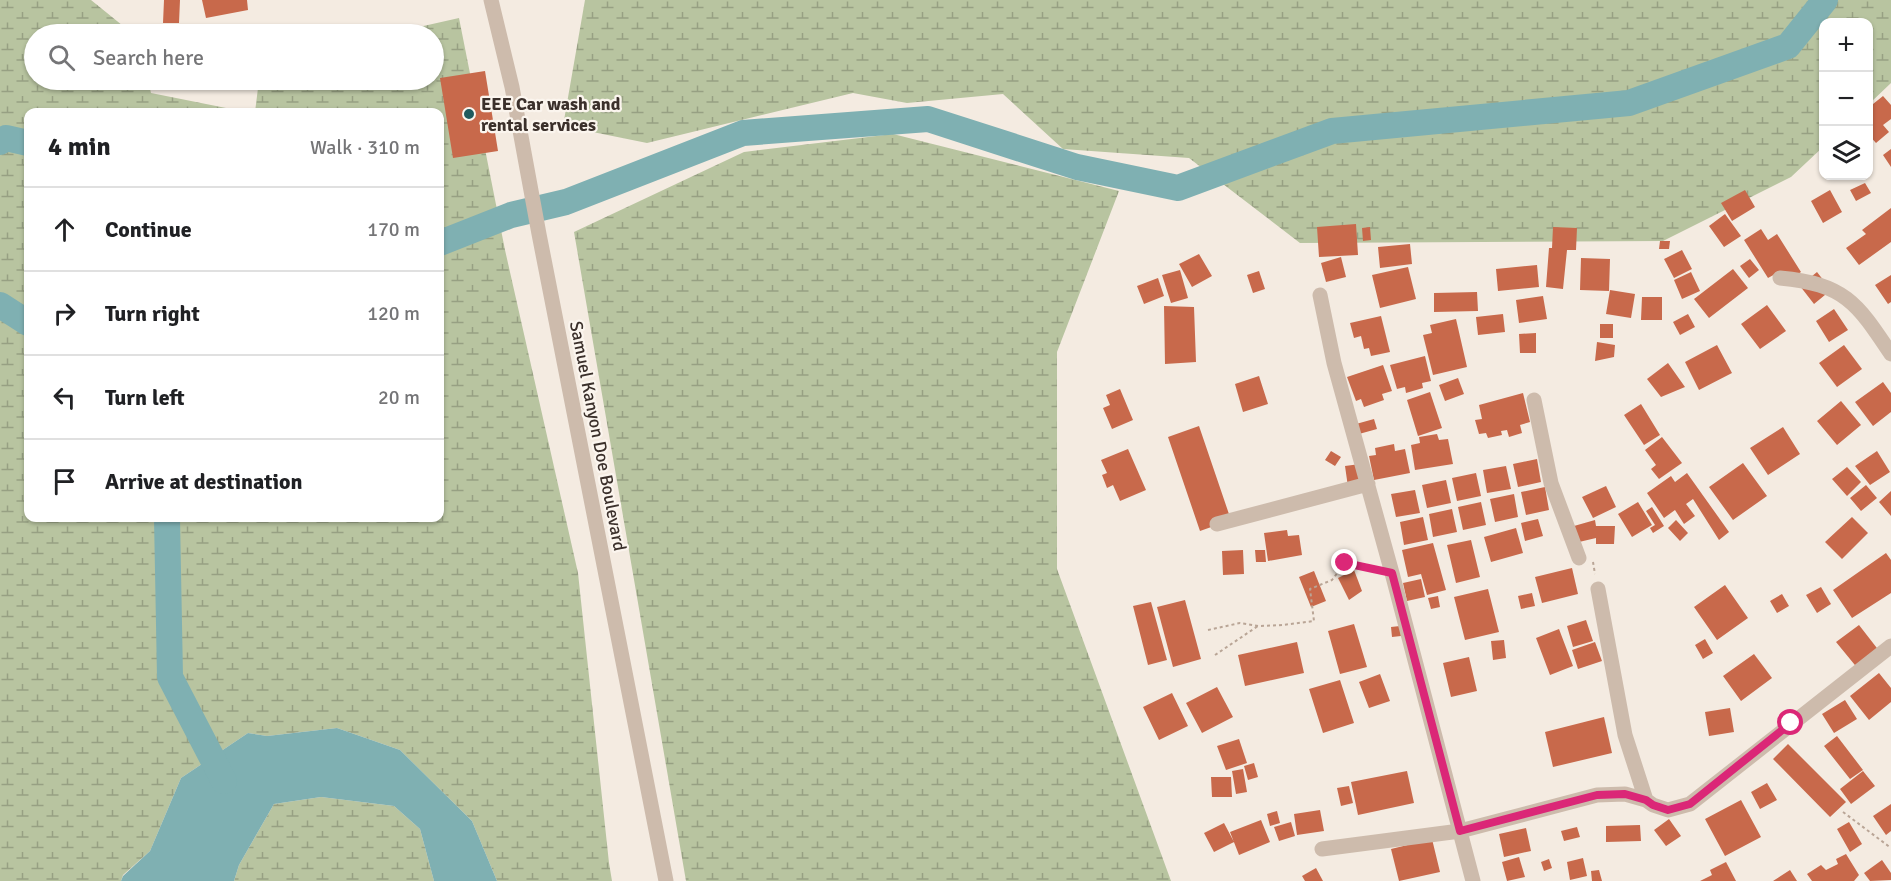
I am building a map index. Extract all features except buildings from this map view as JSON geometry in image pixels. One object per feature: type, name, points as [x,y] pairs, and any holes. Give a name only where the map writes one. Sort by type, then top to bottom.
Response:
[{"type":"street","name":"Samuel Kanyon Doe Boulevard","points":[[491,0],[512,87],[538,234],[666,881]]},
{"type":"street","points":[[1780,278],[1805,280],[1823,285],[1856,304],[1891,354]]},
{"type":"street","points":[[1320,295],[1334,363],[1473,881]]},
{"type":"street","points":[[1534,400],[1551,483],[1585,557]]},
{"type":"street","points":[[1217,524],[1368,484]]},
{"type":"street","points":[[1598,589],[1625,735],[1646,800]]},
{"type":"street","points":[[1322,849],[1460,831],[1597,795],[1625,794],[1668,810],[1690,804],[1891,646]]},
{"type":"path","points":[[1585,557],[1598,589]]},
{"type":"path","points":[[1208,630],[1240,623],[1283,626],[1314,621],[1310,589],[1332,580],[1345,563],[1392,573]]},
{"type":"path","points":[[1215,655],[1258,626]]},
{"type":"path","points":[[1843,812],[1891,848]]},
{"type":"green space","points":[[0,0],[91,0],[121,24],[24,24],[24,90],[150,90],[151,93],[226,108],[24,108],[24,522],[444,522],[444,108],[256,108],[258,90],[444,90],[444,24],[432,24],[459,18],[505,250],[578,573],[612,881],[497,881],[472,821],[400,750],[337,728],[267,736],[248,733],[181,778],[150,851],[123,875],[121,881],[0,881]]},
{"type":"green space","points":[[585,0],[1891,0],[1891,83],[1873,100],[1873,18],[1819,18],[1819,151],[1791,177],[1663,241],[1300,243],[1189,158],[1063,149],[1003,94],[907,103],[853,93],[647,143],[563,126]]},
{"type":"green space","points":[[893,134],[1119,191],[1057,352],[1057,569],[1171,881],[686,881],[574,232],[744,152]]},
{"type":"green space","points":[[321,797],[394,806],[420,829],[434,881],[234,881],[239,865],[274,804]]},
{"type":"water","points":[[337,728],[400,750],[472,821],[497,881],[434,881],[420,829],[394,806],[321,797],[274,804],[239,865],[234,881],[121,881],[123,876],[150,851],[181,778],[248,733],[267,736]]},
{"type":"waterway","points":[[444,241],[511,215],[566,202],[743,133],[928,119],[1077,167],[1178,188],[1332,131],[1629,103],[1788,46],[1825,0]]},
{"type":"waterway","points":[[0,142],[6,138],[24,142]]},
{"type":"waterway","points":[[0,305],[24,320]]},
{"type":"waterway","points":[[167,522],[170,677],[224,781]]},
{"type":"place","name":"EEE Car wash and rental services","points":[[469,114]]},
{"type":"route","points":[[1345,563],[1392,573],[1460,831],[1597,795],[1625,794],[1668,810],[1690,804],[1791,723]]}]
